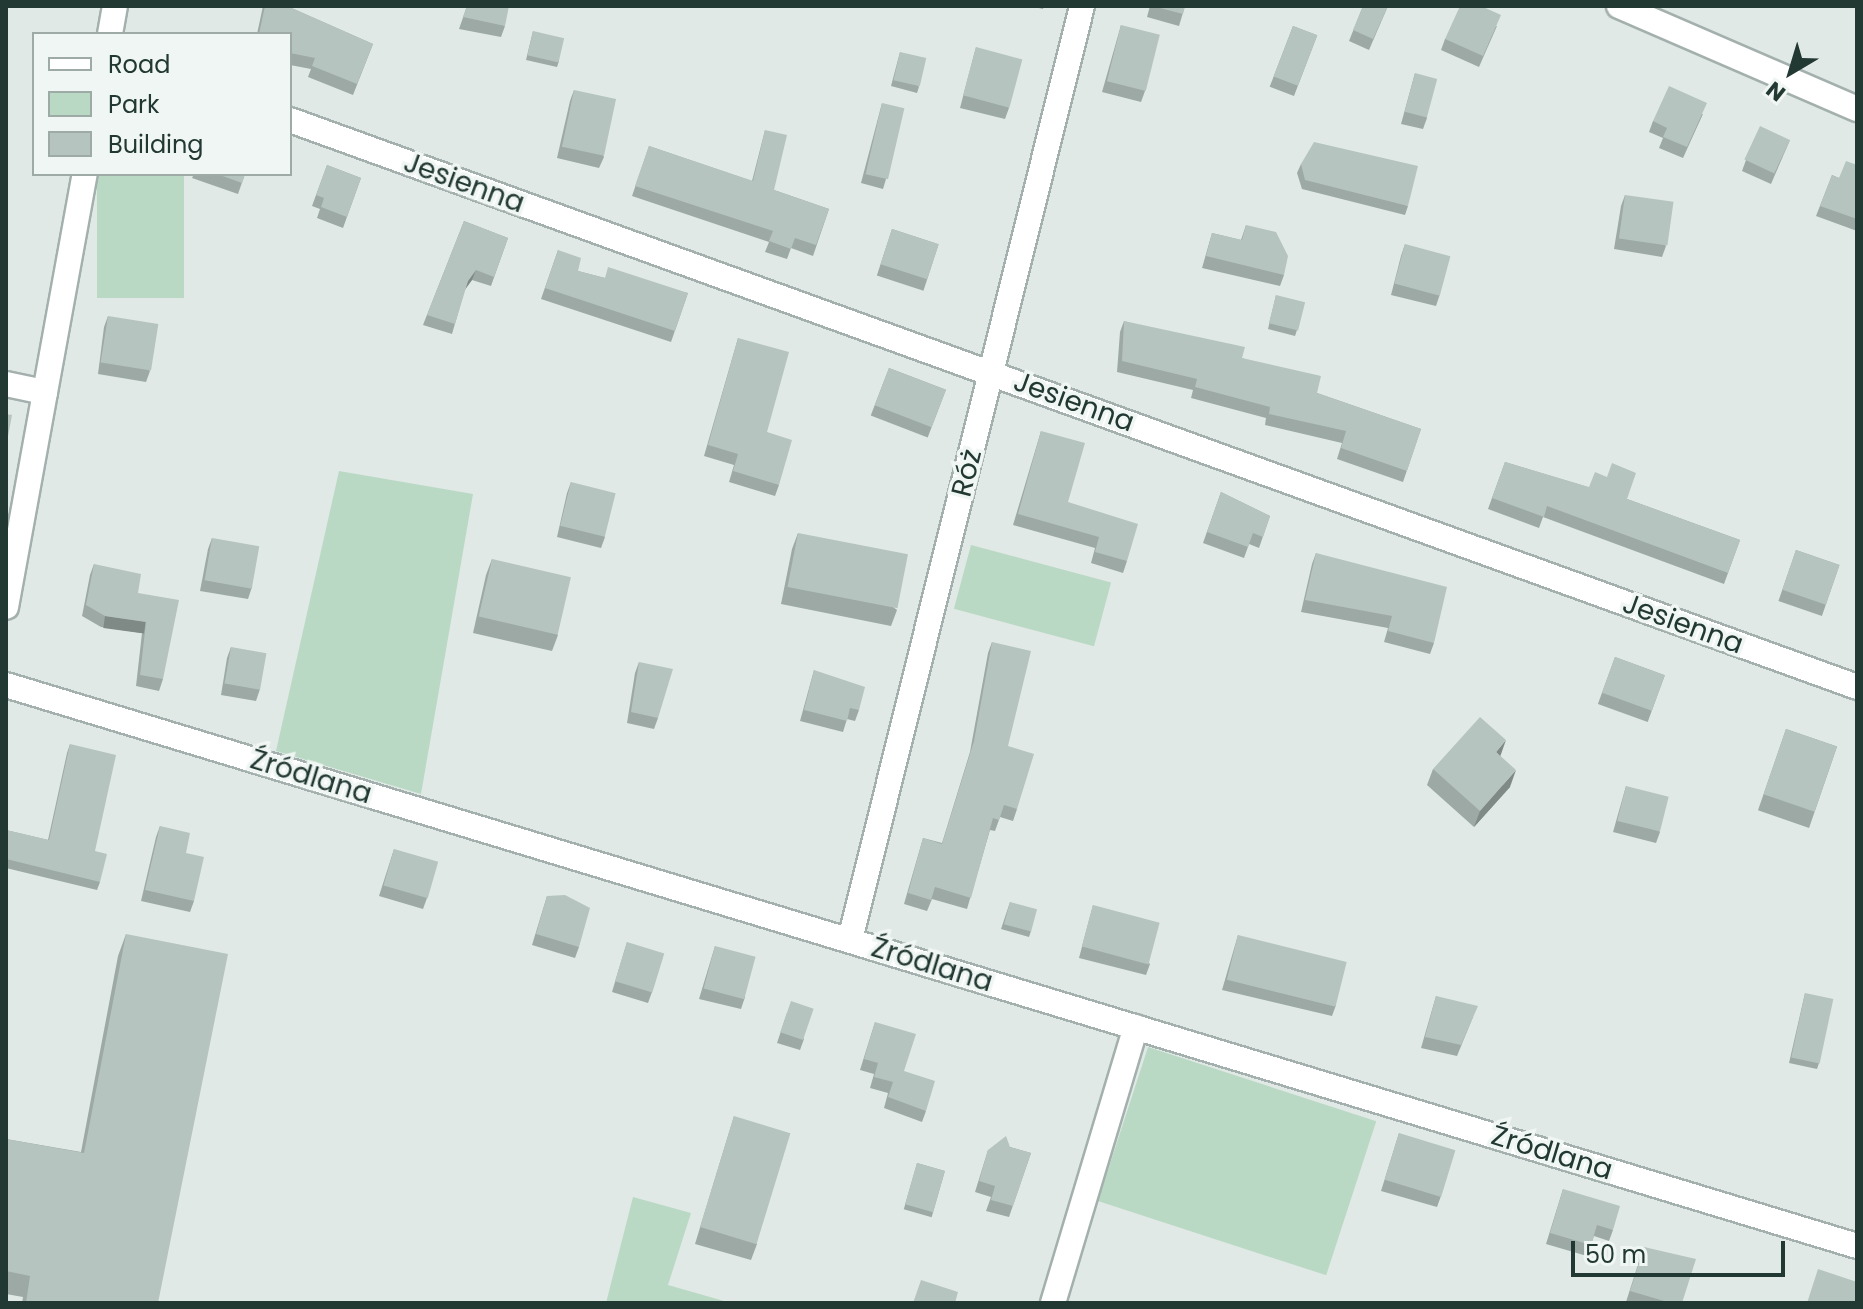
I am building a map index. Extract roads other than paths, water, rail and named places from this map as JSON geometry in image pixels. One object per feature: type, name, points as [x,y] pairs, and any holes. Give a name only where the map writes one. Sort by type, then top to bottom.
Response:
[{"type":"street","points":[[110,32],[115,6]]},
{"type":"street","name":"Róż","points":[[850,940],[1082,6]]},
{"type":"street","points":[[1619,6],[1857,109]]},
{"type":"street","name":"Jesienna","points":[[292,121],[1857,687]]},
{"type":"street","points":[[6,607],[85,176]]},
{"type":"street","points":[[6,384],[45,392]]},
{"type":"street","name":"Źródlana","points":[[6,685],[1857,1246]]},
{"type":"street","points":[[1053,1303],[1136,1027]]}]
